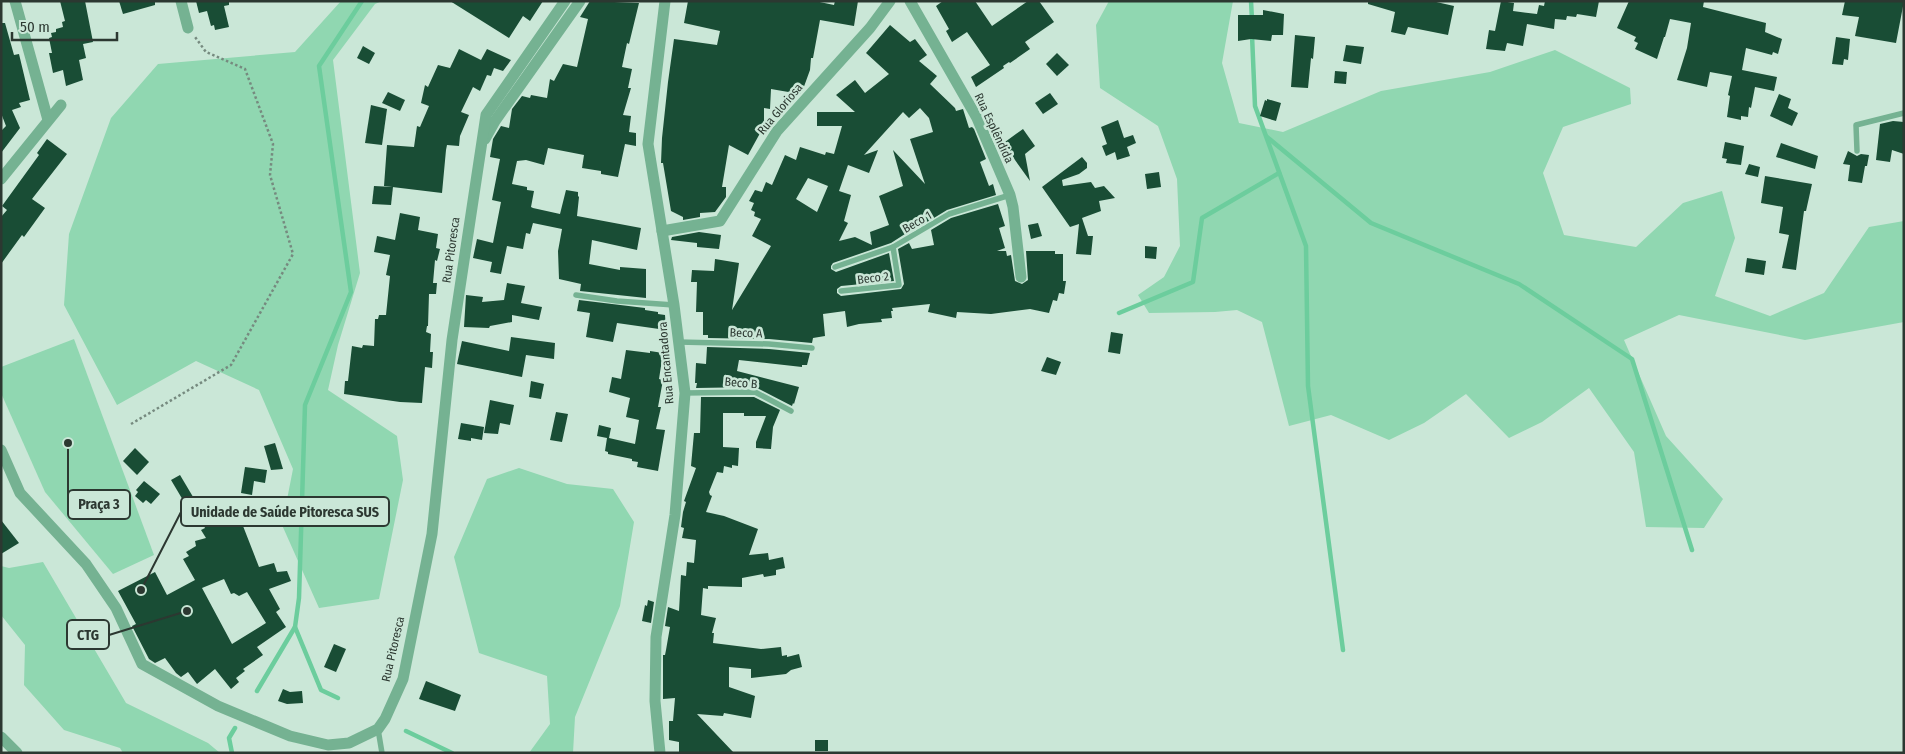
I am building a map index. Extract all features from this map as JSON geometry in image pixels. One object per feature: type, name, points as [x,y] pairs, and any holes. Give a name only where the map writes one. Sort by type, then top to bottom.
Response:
[{"type":"street","points":[[15,1],[48,120]]},
{"type":"street","points":[[181,1],[188,28]]},
{"type":"street","name":"Rua Pitoresca","points":[[378,730],[403,679],[432,534],[452,340],[487,113],[565,1]]},
{"type":"street","name":"Rua Pitoresca","points":[[480,150],[495,121],[580,1]]},
{"type":"street","name":"Rua Encantadora","points":[[660,753],[655,701],[656,637],[675,516],[685,393],[674,305],[648,144],[665,1]]},
{"type":"street","name":"Rua Gloriosa","points":[[662,231],[720,221],[777,131],[870,28],[890,1]]},
{"type":"street","name":"Rua Esplêndida","points":[[910,1],[977,118],[1010,195],[1021,277]]},
{"type":"street","points":[[1,178],[61,105]]},
{"type":"street","points":[[1,450],[20,493],[86,564],[116,608],[142,664],[218,706],[290,736],[328,745],[349,743],[378,730]]},
{"type":"street","points":[[1,737],[17,753]]},
{"type":"lane","points":[[1857,151],[1856,125],[1904,113]]},
{"type":"lane","name":"Beco 1","points":[[835,267],[893,247],[949,214],[1010,195]]},
{"type":"lane","name":"Beco 2","points":[[841,291],[899,285],[893,247]]},
{"type":"lane","points":[[576,294],[617,301],[674,305]]},
{"type":"lane","name":"Beco A","points":[[678,342],[769,344],[812,348]]},
{"type":"lane","name":"Beco B","points":[[685,393],[755,392],[791,411]]},
{"type":"lane","points":[[378,730],[382,753]]},
{"type":"path","points":[[131,424],[231,365],[293,254],[270,175],[273,144],[245,69],[206,52],[188,28]]},
{"type":"green space","points":[[341,1],[382,1],[375,4],[333,60],[360,273],[338,345],[328,390],[397,436],[403,480],[379,599],[319,608],[282,525],[293,469],[259,390],[196,361],[117,405],[64,305],[69,234],[111,118],[158,64],[295,52]]},
{"type":"green space","points":[[1109,1],[1233,1],[1222,63],[1239,123],[1283,132],[1381,91],[1490,72],[1555,50],[1630,88],[1631,104],[1563,127],[1543,173],[1564,235],[1636,247],[1683,203],[1722,191],[1735,238],[1715,296],[1770,316],[1824,293],[1869,227],[1904,221],[1904,322],[1805,340],[1679,315],[1624,340],[1666,436],[1723,499],[1704,528],[1646,527],[1634,452],[1589,388],[1542,422],[1509,438],[1466,394],[1424,423],[1389,440],[1331,415],[1289,426],[1262,322],[1237,310],[1149,313],[1138,295],[1164,277],[1180,246],[1177,179],[1158,126],[1100,88],[1096,25]]},
{"type":"green space","points":[[74,339],[154,555],[113,574],[45,492],[1,393],[1,367]]},
{"type":"green space","points":[[519,468],[567,484],[613,489],[634,522],[620,606],[575,717],[573,753],[529,753],[550,724],[547,676],[479,653],[454,557],[487,479]]},
{"type":"green space","points":[[43,562],[126,703],[208,743],[220,753],[123,753],[120,748],[64,730],[24,685],[25,645],[1,615],[1,566],[9,568]]},
{"type":"building","points":[[60,1],[85,1],[93,42],[83,44],[86,58],[79,60],[83,80],[66,86],[63,70],[53,73],[49,53],[52,53],[49,38],[52,37],[51,33],[63,27],[62,22],[65,21]]},
{"type":"building","points":[[119,1],[155,1],[155,5],[123,14]]},
{"type":"building","points":[[196,1],[229,1],[229,5],[224,6],[229,27],[215,30],[214,25],[211,26],[207,11],[199,13]]},
{"type":"building","points":[[450,1],[543,1],[530,21],[523,16],[509,38]]},
{"type":"building","points":[[590,1],[639,3],[622,67],[632,69],[628,88],[631,88],[623,115],[631,116],[629,132],[636,133],[636,146],[625,144],[618,177],[601,174],[601,171],[582,168],[584,155],[548,148],[544,165],[526,160],[517,161],[512,184],[527,187],[527,190],[534,191],[531,207],[533,208],[560,214],[566,190],[578,192],[577,216],[641,228],[637,250],[592,240],[589,264],[620,270],[620,267],[646,269],[646,298],[580,291],[581,284],[559,279],[558,251],[562,229],[533,223],[530,234],[526,233],[523,249],[507,246],[501,274],[490,272],[492,262],[473,258],[477,239],[493,243],[501,202],[492,200],[500,159],[490,157],[493,139],[501,126],[509,128],[512,109],[522,96],[530,98],[531,95],[547,98],[550,79],[554,81],[563,64],[577,67],[588,19],[580,17]]},
{"type":"building","points":[[688,1],[815,1],[834,5],[835,1],[858,1],[854,26],[820,20],[810,70],[802,92],[800,94],[771,89],[770,109],[764,108],[764,126],[748,155],[729,145],[722,187],[726,187],[726,197],[715,212],[700,213],[700,217],[683,220],[683,217],[671,211],[663,163],[661,163],[662,138],[674,39],[717,45],[720,31],[684,23]]},
{"type":"building","points":[[943,1],[975,1],[992,26],[1028,1],[1039,1],[1054,22],[1025,42],[1030,49],[1003,66],[1004,68],[976,87],[971,77],[990,65],[967,32],[952,42],[946,31],[949,29],[936,6]]},
{"type":"building","points":[[1368,1],[1432,1],[1454,6],[1448,35],[1408,27],[1405,35],[1391,32],[1395,12],[1368,4]]},
{"type":"building","points":[[1501,1],[1514,3],[1513,11],[1537,14],[1539,5],[1544,6],[1545,1],[1599,1],[1596,17],[1577,14],[1576,17],[1567,16],[1566,20],[1555,19],[1554,29],[1527,24],[1523,46],[1507,43],[1505,51],[1486,49],[1489,30],[1495,31]]},
{"type":"building","points":[[1629,1],[1704,1],[1703,7],[1766,23],[1765,32],[1782,39],[1778,54],[1773,52],[1772,55],[1746,48],[1742,70],[1777,77],[1774,91],[1755,87],[1748,117],[1741,116],[1741,120],[1727,117],[1730,96],[1728,95],[1732,76],[1710,72],[1707,87],[1677,80],[1687,48],[1691,23],[1670,19],[1657,59],[1635,49],[1638,43],[1634,41],[1636,37],[1617,28]]},
{"type":"building","points":[[1845,1],[1904,1],[1896,43],[1855,36],[1859,17],[1842,15]]},
{"type":"building","points":[[1263,10],[1284,14],[1283,35],[1272,35],[1271,41],[1251,39],[1238,41],[1238,15],[1263,15]]},
{"type":"building","points":[[1,23],[5,23],[14,55],[19,54],[30,100],[19,103],[21,107],[12,110],[20,128],[1,153],[1,131],[6,126],[1,113]]},
{"type":"building","points":[[890,25],[910,42],[915,39],[927,55],[919,61],[937,76],[930,84],[956,111],[963,109],[969,128],[972,127],[974,129],[986,159],[980,162],[989,186],[993,184],[996,195],[947,210],[929,221],[904,230],[905,234],[891,243],[833,263],[831,269],[836,272],[889,253],[894,281],[841,286],[837,289],[837,293],[841,296],[901,289],[904,284],[898,249],[909,243],[912,249],[934,245],[931,230],[951,218],[998,204],[1005,226],[999,228],[1005,248],[997,251],[1006,251],[1007,256],[1011,255],[1015,281],[1022,284],[1028,280],[1026,251],[1055,251],[1055,254],[1063,254],[1063,281],[1066,281],[1064,294],[1059,293],[1057,301],[1053,300],[1049,313],[1030,309],[991,314],[957,312],[956,318],[928,312],[930,304],[892,308],[892,318],[881,319],[882,322],[847,327],[845,311],[823,314],[825,336],[813,338],[812,343],[769,339],[708,338],[708,335],[703,335],[703,312],[696,312],[697,282],[691,282],[692,270],[714,271],[715,259],[739,263],[732,310],[771,246],[752,236],[761,219],[754,216],[755,212],[751,210],[754,203],[749,201],[755,190],[762,192],[766,182],[772,185],[785,155],[796,160],[800,147],[825,155],[826,152],[834,154],[842,126],[817,126],[817,112],[855,112],[836,95],[855,80],[865,93],[889,74],[866,53]],"holes":[[[920,108],[929,118],[933,132],[910,139],[925,184],[893,150],[903,186],[879,196],[889,225],[870,232],[872,245],[855,237],[839,241],[848,223],[844,221],[851,195],[839,191],[848,165],[869,173],[878,150],[864,155],[903,112],[909,118]],[[808,178],[828,186],[817,212],[796,199]]]},
{"type":"building","points":[[1295,35],[1315,37],[1308,88],[1291,87]]},
{"type":"building","points":[[1836,37],[1850,39],[1848,60],[1844,59],[1843,65],[1832,64]]},
{"type":"building","points":[[1346,45],[1364,47],[1361,64],[1343,61]]},
{"type":"building","points":[[363,46],[375,53],[369,64],[357,58]]},
{"type":"building","points":[[459,49],[481,60],[487,49],[511,60],[503,71],[494,68],[491,76],[487,75],[480,91],[473,87],[461,112],[469,115],[460,136],[459,146],[447,145],[442,193],[384,186],[387,145],[414,147],[417,126],[420,127],[429,106],[421,103],[425,85],[428,87],[438,65],[450,68]]},
{"type":"building","points":[[1057,53],[1069,65],[1057,76],[1046,64]]},
{"type":"building","points":[[1335,71],[1347,72],[1346,84],[1334,83]]},
{"type":"building","points":[[388,92],[405,100],[400,111],[382,103]]},
{"type":"building","points":[[1050,93],[1058,104],[1043,114],[1035,103]]},
{"type":"building","points":[[1779,94],[1791,99],[1788,108],[1798,113],[1792,126],[1770,116]]},
{"type":"building","points":[[1267,99],[1281,103],[1276,121],[1260,116]]},
{"type":"building","points":[[371,105],[387,109],[382,145],[365,143]]},
{"type":"building","points":[[1118,120],[1124,138],[1133,135],[1136,143],[1127,147],[1130,156],[1117,160],[1115,152],[1106,156],[1102,146],[1107,144],[1101,127]]},
{"type":"building","points":[[1893,121],[1904,122],[1904,154],[1892,150],[1890,162],[1876,160],[1880,124]]},
{"type":"building","points":[[1023,129],[1035,146],[1025,154],[1030,181],[1005,142]]},
{"type":"building","points":[[47,139],[67,154],[32,199],[45,208],[1,264],[1,217],[7,210],[2,206],[39,155],[37,153]]},
{"type":"building","points":[[1725,142],[1744,146],[1741,165],[1726,163],[1727,159],[1722,158]]},
{"type":"building","points":[[1781,143],[1818,156],[1815,169],[1776,157]]},
{"type":"building","points":[[1848,151],[1857,156],[1861,154],[1869,155],[1862,183],[1848,181],[1850,165],[1843,164]]},
{"type":"building","points":[[1082,157],[1087,163],[1087,168],[1079,174],[1062,180],[1063,186],[1091,182],[1095,188],[1104,186],[1115,198],[1099,201],[1101,211],[1082,218],[1088,236],[1093,236],[1091,255],[1076,254],[1079,224],[1070,227],[1042,187]]},
{"type":"building","points":[[1749,164],[1760,167],[1758,177],[1745,174]]},
{"type":"building","points":[[1159,172],[1161,187],[1147,189],[1145,174]]},
{"type":"building","points":[[1765,176],[1812,184],[1806,211],[1804,211],[1796,270],[1782,268],[1789,235],[1779,233],[1783,207],[1761,203]]},
{"type":"building","points":[[374,186],[393,187],[391,205],[372,204]]},
{"type":"building","points":[[400,213],[420,217],[418,230],[438,234],[436,248],[440,249],[437,261],[435,260],[433,283],[437,283],[436,294],[429,294],[428,326],[426,332],[431,334],[430,352],[433,352],[432,368],[425,367],[422,403],[400,402],[344,394],[345,381],[348,381],[352,346],[362,348],[363,345],[374,346],[375,319],[378,319],[379,315],[386,315],[390,276],[386,275],[390,255],[374,252],[377,236],[395,240]]},
{"type":"building","points":[[1038,223],[1042,236],[1031,239],[1028,225]]},
{"type":"building","points":[[699,232],[721,235],[719,249],[697,247],[697,243],[671,240],[672,237]]},
{"type":"building","points":[[1145,246],[1157,247],[1156,259],[1145,258]]},
{"type":"building","points":[[1747,258],[1766,261],[1764,275],[1745,272]]},
{"type":"building","points":[[507,283],[525,286],[521,303],[542,307],[539,320],[512,315],[512,322],[490,326],[489,328],[464,327],[466,295],[483,297],[482,302],[504,300]]},
{"type":"building","points":[[579,300],[645,308],[645,310],[658,312],[658,314],[665,315],[666,330],[617,323],[613,342],[586,337],[590,313],[577,311]]},
{"type":"building","points":[[1111,332],[1123,334],[1120,354],[1108,352]]},
{"type":"building","points":[[511,337],[555,343],[554,359],[526,355],[522,377],[457,364],[462,341],[509,351]]},
{"type":"building","points":[[707,347],[769,349],[810,353],[807,365],[802,365],[802,367],[739,360],[737,371],[799,387],[794,404],[792,406],[755,387],[696,388],[696,363],[706,364]]},
{"type":"building","points":[[626,350],[663,353],[659,379],[663,380],[658,407],[661,407],[656,429],[665,430],[658,471],[637,467],[638,462],[632,461],[632,459],[608,454],[605,451],[607,438],[597,436],[599,425],[611,428],[609,438],[635,444],[639,420],[626,417],[630,398],[609,392],[612,377],[621,379]]},
{"type":"building","points":[[1047,357],[1061,362],[1056,375],[1041,371]]},
{"type":"building","points":[[531,381],[544,384],[541,399],[529,397]]},
{"type":"building","points":[[701,397],[754,397],[780,410],[773,427],[771,449],[756,448],[756,442],[766,416],[744,416],[744,413],[723,413],[723,447],[739,448],[738,466],[732,465],[732,468],[724,466],[723,473],[717,472],[709,492],[712,496],[706,512],[724,516],[758,529],[749,555],[768,553],[769,560],[783,557],[785,568],[776,570],[776,575],[764,577],[763,574],[742,578],[742,587],[708,586],[708,589],[703,588],[701,615],[716,618],[712,633],[714,633],[713,643],[761,649],[781,647],[782,656],[787,655],[787,657],[799,654],[802,667],[791,670],[786,674],[751,678],[751,669],[729,667],[729,687],[755,696],[751,718],[724,713],[723,716],[697,714],[734,753],[679,752],[679,742],[669,740],[669,721],[673,721],[675,698],[663,699],[663,655],[665,655],[670,627],[665,626],[668,607],[679,611],[681,575],[686,576],[687,562],[694,563],[696,540],[682,538],[684,528],[681,527],[686,502],[684,501],[696,468],[691,466],[694,433],[700,433]]},
{"type":"building","points":[[490,400],[514,405],[510,425],[500,423],[498,434],[484,433]]},
{"type":"building","points":[[556,412],[568,414],[562,442],[550,440]]},
{"type":"building","points":[[461,423],[484,427],[482,440],[471,438],[471,441],[458,439]]},
{"type":"building","points":[[275,443],[283,469],[271,470],[264,446]]},
{"type":"building","points":[[135,448],[149,462],[137,475],[123,461]]},
{"type":"building","points":[[245,467],[267,470],[265,483],[254,481],[252,495],[241,493]]},
{"type":"building","points":[[180,475],[199,507],[190,512],[171,480]]},
{"type":"building","points":[[144,481],[160,494],[151,504],[146,500],[143,503],[135,496],[138,492],[136,490]]},
{"type":"building","points":[[208,511],[237,515],[237,513],[257,514],[256,517],[264,518],[263,527],[243,526],[259,567],[274,563],[277,572],[287,571],[291,581],[269,589],[280,609],[276,612],[286,627],[257,647],[263,655],[243,669],[245,671],[236,678],[239,682],[231,689],[215,669],[197,684],[188,672],[181,677],[176,673],[165,658],[155,663],[149,659],[132,626],[136,624],[118,591],[155,572],[167,595],[195,580],[183,559],[189,556],[186,552],[196,546],[195,541],[206,538],[201,530],[205,528],[199,516]],"holes":[[[224,579],[231,594],[234,593],[239,596],[247,592],[266,623],[232,644],[202,588]]]},
{"type":"building","points":[[1,520],[19,543],[1,554]]},
{"type":"building","points":[[648,600],[654,602],[651,623],[642,621],[645,605],[647,606]]},
{"type":"building","points":[[334,644],[346,649],[336,672],[324,667]]},
{"type":"building","points":[[426,681],[461,695],[455,711],[419,699]]},
{"type":"building","points":[[283,689],[290,692],[302,691],[303,703],[287,704],[278,701]]},
{"type":"building","points":[[815,740],[828,740],[828,751],[815,751]]},
{"type":"waterway","points":[[257,691],[295,627],[299,598],[305,405],[351,292],[319,66],[362,1]]},
{"type":"waterway","points":[[1251,1],[1252,20]]},
{"type":"waterway","points":[[1252,35],[1255,106],[1306,246],[1308,386],[1343,650]]},
{"type":"waterway","points":[[1267,137],[1371,223],[1519,284],[1632,359],[1692,550]]},
{"type":"waterway","points":[[1119,313],[1193,282],[1202,218],[1279,173]]},
{"type":"waterway","points":[[295,627],[321,690],[338,698]]},
{"type":"waterway","points":[[232,753],[229,738],[235,728]]},
{"type":"waterway","points":[[406,731],[452,753]]},
{"type":"place","name":"Praça 3","points":[[68,443]]},
{"type":"place","name":"Unidade de Saúde Pitoresca SUS","points":[[141,590]]},
{"type":"place","name":"CTG","points":[[187,611]]}]
